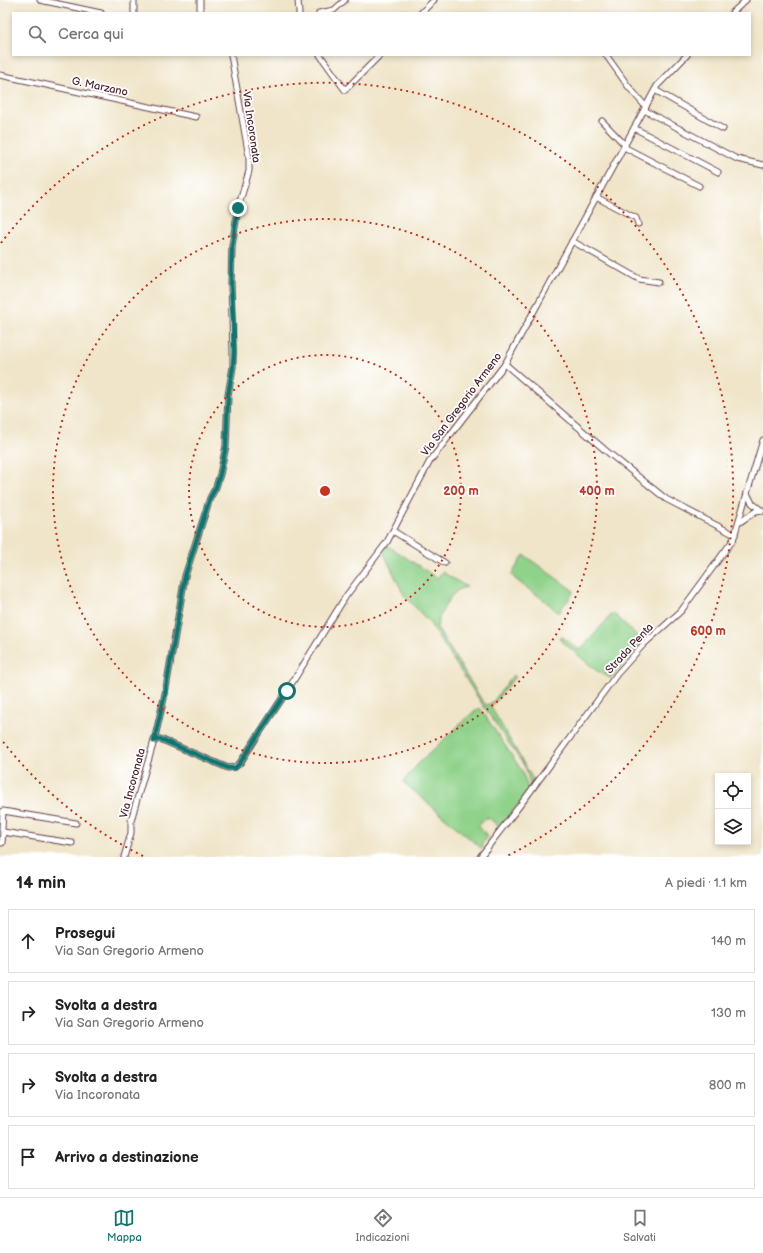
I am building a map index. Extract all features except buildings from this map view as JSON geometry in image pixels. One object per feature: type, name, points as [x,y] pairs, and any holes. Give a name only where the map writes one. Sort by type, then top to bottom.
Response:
[{"type":"street","points":[[40,0],[96,12]]},
{"type":"street","points":[[134,0],[134,12]]},
{"type":"street","points":[[200,0],[200,12]]},
{"type":"street","points":[[298,0],[299,12]]},
{"type":"street","points":[[324,12],[334,10],[346,0]]},
{"type":"street","points":[[422,12],[434,0]]},
{"type":"street","points":[[733,12],[746,0]]},
{"type":"street","name":"Via Incoronata","points":[[124,857],[131,833],[135,806],[154,741],[165,694],[185,576],[210,498],[216,487],[226,446],[228,395],[234,351],[231,284],[232,246],[238,208],[249,171],[249,157],[231,56]]},
{"type":"street","points":[[321,56],[345,90],[379,56]]},
{"type":"street","points":[[607,56],[645,108],[738,159],[763,165]]},
{"type":"street","name":"Via San Gregorio Armeno","points":[[154,741],[160,739],[228,768],[235,768],[240,763],[346,596],[380,552],[393,531],[430,461],[505,364],[655,90],[661,81],[686,56]]},
{"type":"street","name":"G. Marzano","points":[[0,75],[196,117]]},
{"type":"street","points":[[655,90],[723,129]]},
{"type":"street","points":[[602,121],[624,146],[699,186]]},
{"type":"street","points":[[634,128],[718,172]]},
{"type":"street","points":[[596,197],[636,218],[638,224]]},
{"type":"street","points":[[572,241],[639,279],[659,282]]},
{"type":"street","points":[[505,364],[605,450],[666,499],[735,535]]},
{"type":"street","name":"Strada Penta","points":[[480,857],[617,674],[643,645],[681,611],[735,535],[763,440]]},
{"type":"street","points":[[747,493],[752,503],[762,511]]},
{"type":"street","points":[[739,522],[756,511],[762,511]]},
{"type":"street","points":[[393,531],[444,563]]},
{"type":"street","points":[[0,843],[2,843],[3,811],[76,823]]},
{"type":"street","points":[[3,832],[72,843]]},
{"type":"green space","points":[[387,545],[437,578],[442,572],[467,587],[459,589],[447,602],[441,613],[437,628],[483,702],[487,705],[492,703],[513,675],[515,677],[491,707],[534,781],[531,785],[523,764],[429,622],[404,595],[383,552]]},
{"type":"green space","points":[[524,555],[574,591],[560,612],[557,612],[511,575]]},
{"type":"green space","points":[[613,613],[644,642],[635,650],[611,678],[597,671],[559,639],[562,637],[564,638],[579,650]]},
{"type":"green space","points":[[480,708],[522,771],[529,791],[500,828],[488,817],[478,825],[488,837],[482,844],[482,849],[403,782],[417,765],[471,714]]},
{"type":"route","points":[[238,208],[232,246],[231,300],[234,351],[228,395],[226,446],[216,487],[210,498],[185,576],[165,694],[154,741],[160,739],[228,768],[235,768],[240,763],[287,691]]}]
